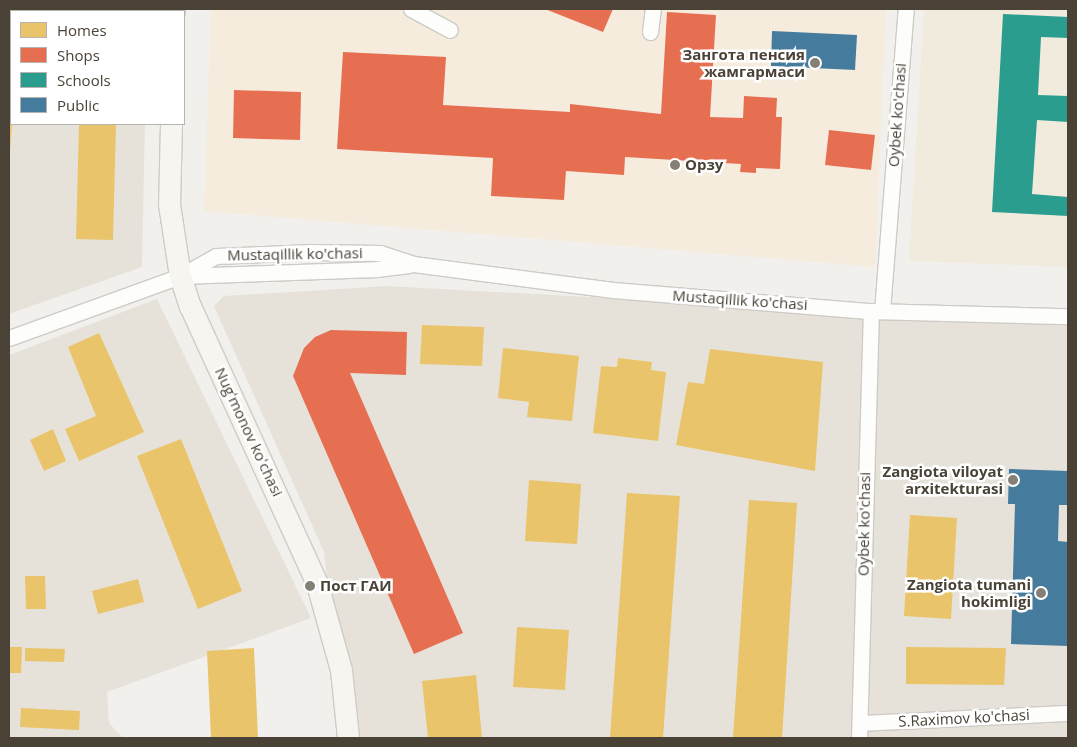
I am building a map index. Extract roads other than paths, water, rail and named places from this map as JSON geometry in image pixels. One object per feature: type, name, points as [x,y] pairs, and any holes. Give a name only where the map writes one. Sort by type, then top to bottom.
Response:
[{"type":"main road","name":"Nugʻmonov koʻchasi","points":[[171,125],[169,204],[180,276],[190,306],[317,584],[338,655],[348,738]]},
{"type":"street","points":[[411,9],[450,30]]},
{"type":"street","points":[[650,32],[653,9]]},
{"type":"street","name":"Oybek ko'chasi","points":[[859,738],[877,311],[906,9]]},
{"type":"street","name":"Mustaqillik ko'chasi","points":[[9,338],[180,276],[216,256],[311,252],[380,253],[413,264],[613,290],[877,311],[1068,316]]},
{"type":"street","name":"Mustaqillik ko'chasi","points":[[180,276],[376,270],[413,264]]},
{"type":"street","name":"S.Raximov ko'chasi","points":[[860,723],[1068,713]]},
{"type":"place","name":"Зангота пенсия жамгармаси","points":[[815,63]]},
{"type":"place","name":"Орзу","points":[[675,165]]},
{"type":"place","name":"Zangiota viloyat arxitekturasi","points":[[1013,480]]},
{"type":"place","name":"Пост ГАИ","points":[[310,586]]},
{"type":"place","name":"Zangiota tumani hokimligi","points":[[1041,593]]}]
